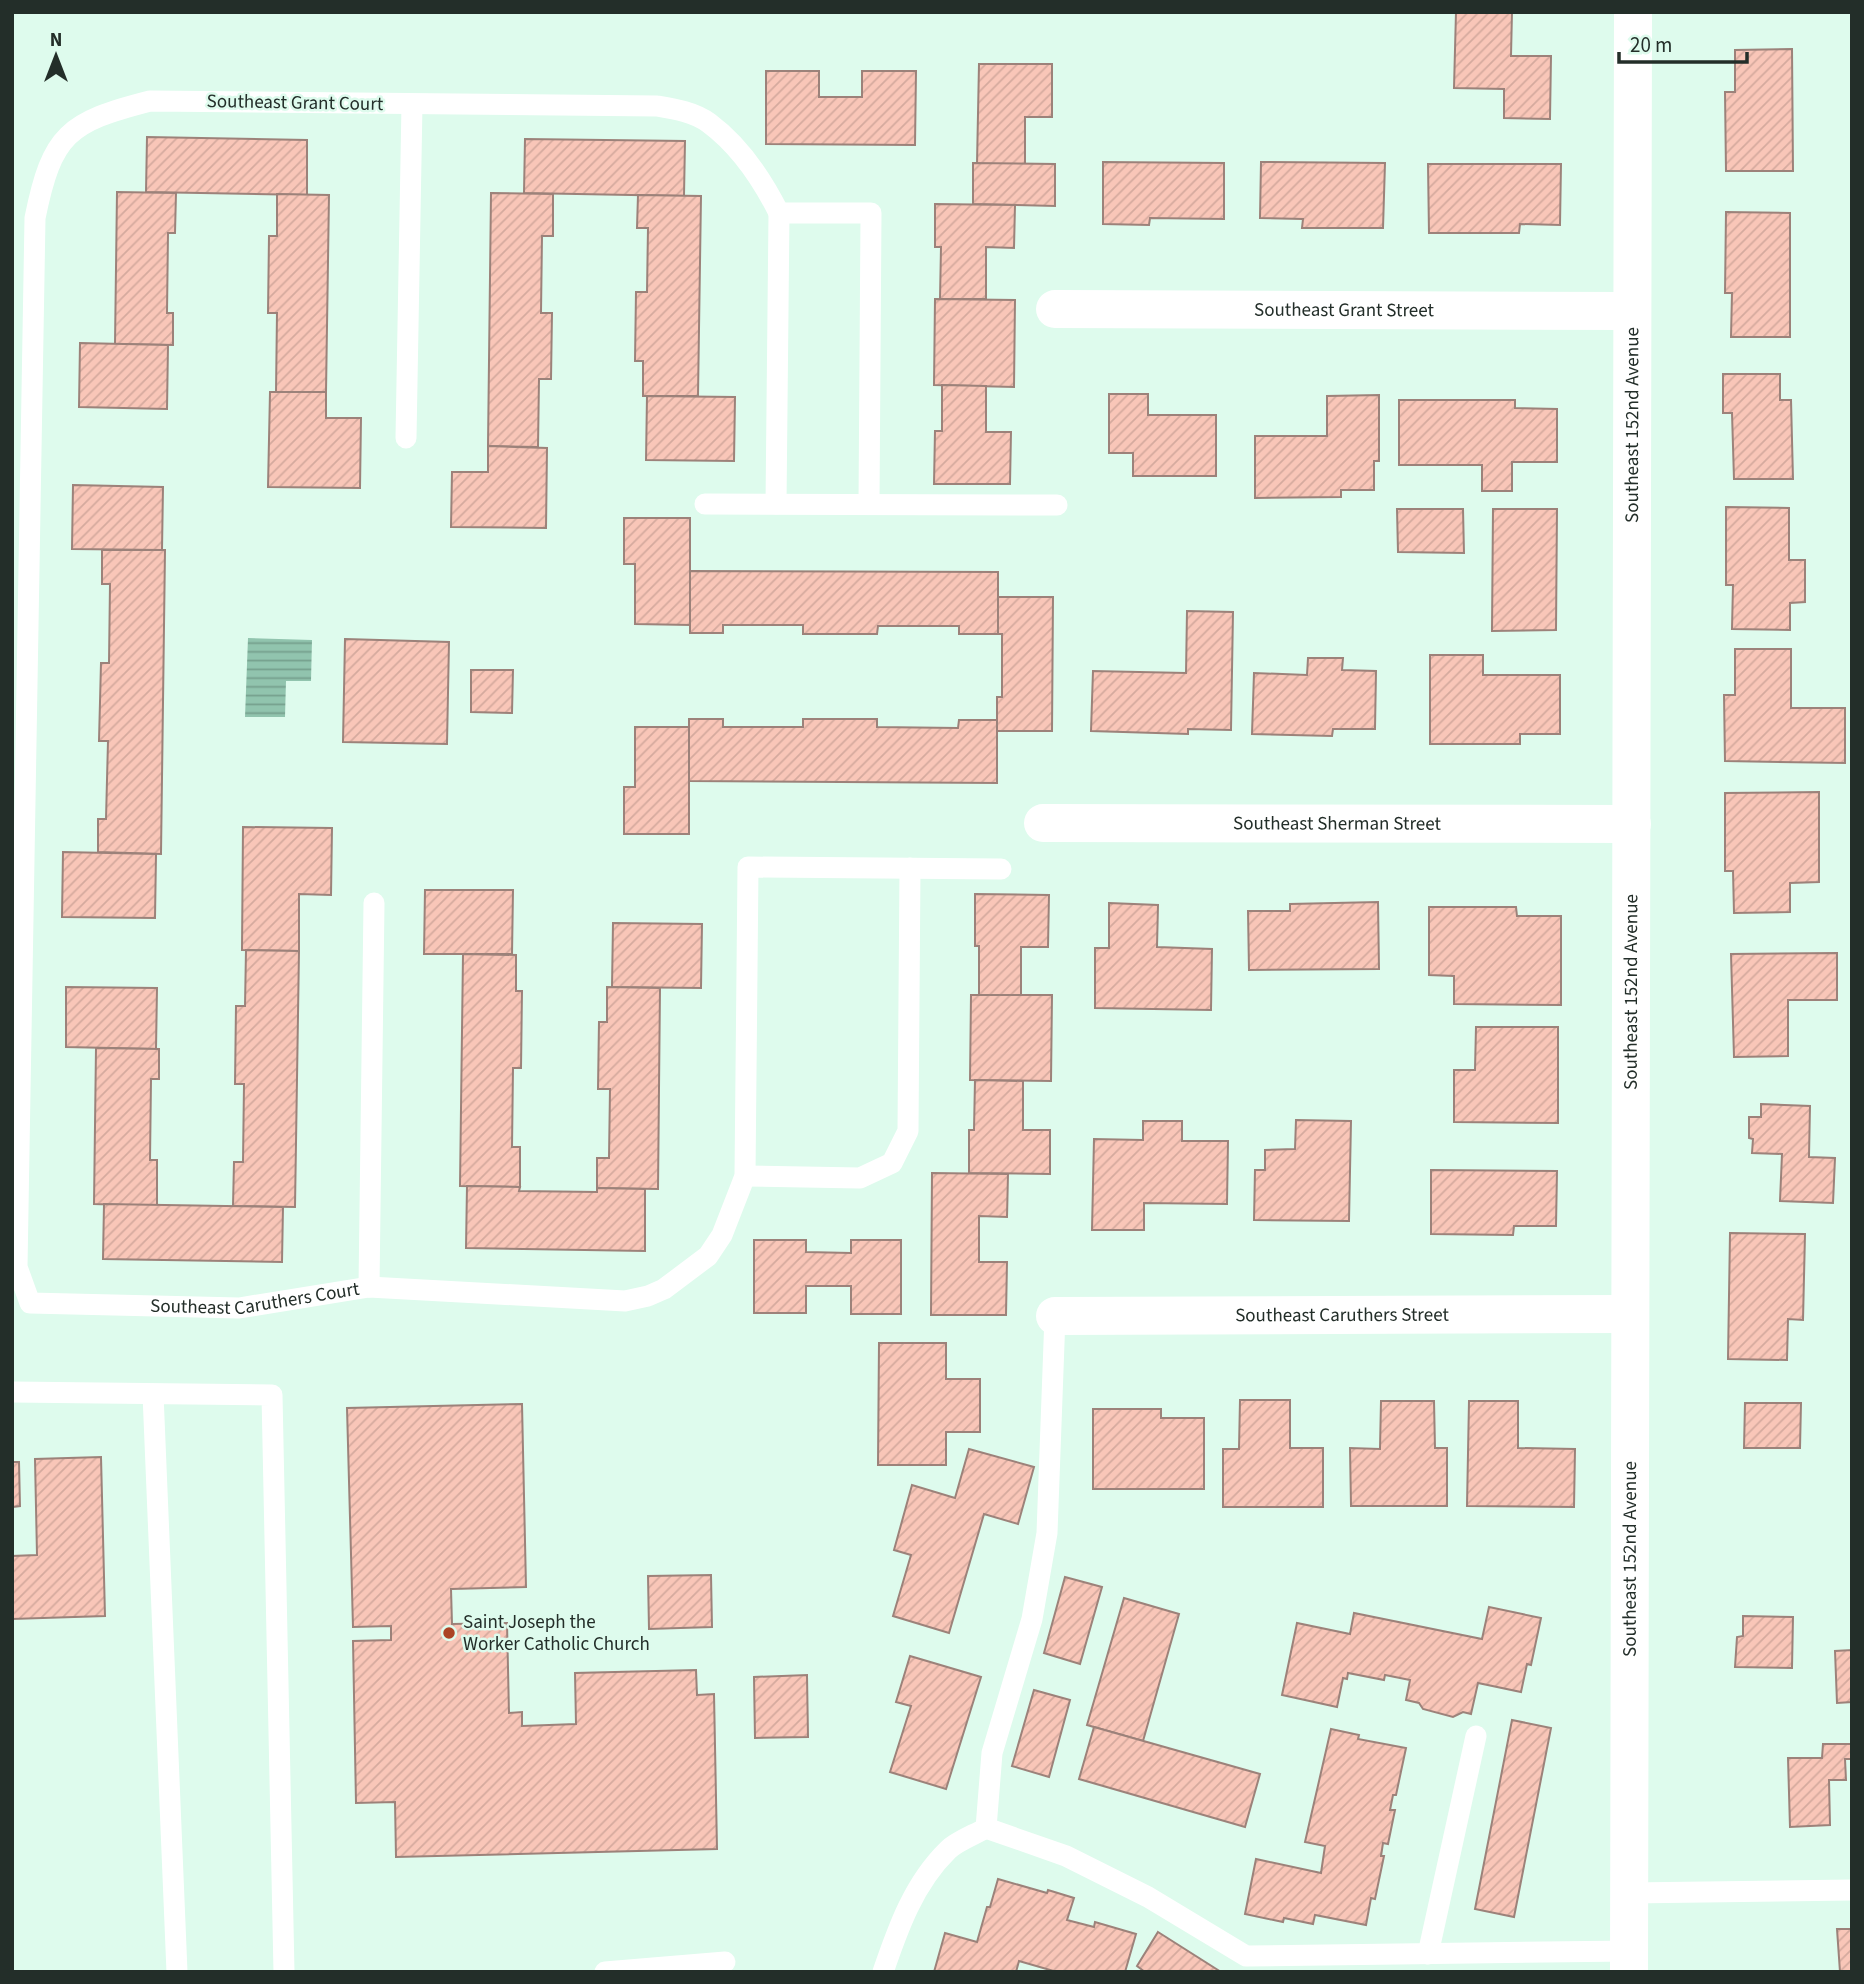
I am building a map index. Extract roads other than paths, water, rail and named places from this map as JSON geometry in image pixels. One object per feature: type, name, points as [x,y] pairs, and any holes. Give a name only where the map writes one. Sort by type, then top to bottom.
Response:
[{"type":"street","name":"Southeast 152nd Avenue","points":[[1629,1961],[1633,12]]},
{"type":"street","name":"Southeast Grant Street","points":[[1055,309],[1631,311]]},
{"type":"street","name":"Southeast Sherman Street","points":[[1043,823],[1632,824]]},
{"type":"street","name":"Southeast Caruthers Street","points":[[1055,1315],[1630,1314]]},
{"type":"lane","name":"Southeast Grant Court","points":[[18,939],[22,424],[34,218],[51,157],[65,137],[84,122],[110,111],[150,101],[657,106],[683,111],[708,122],[737,149],[763,181],[779,213]]},
{"type":"lane","points":[[406,438],[412,104]]},
{"type":"lane","points":[[776,504],[779,213],[871,213],[869,504]]},
{"type":"lane","points":[[705,504],[1057,505]]},
{"type":"lane","points":[[910,868],[908,1131],[892,1163],[860,1178],[745,1177],[748,867],[910,868],[1001,869]]},
{"type":"lane","points":[[369,1287],[374,903]]},
{"type":"lane","name":"Southeast Caruthers Court","points":[[18,939],[17,1267],[30,1303],[239,1308],[369,1287],[625,1301],[664,1289],[708,1256],[722,1235],[745,1177]]},
{"type":"lane","points":[[986,1828],[992,1754],[1032,1619],[1047,1533],[1055,1315]]},
{"type":"lane","points":[[12,1392],[272,1395],[284,1972]]},
{"type":"lane","points":[[153,1394],[177,1972]]},
{"type":"lane","points":[[1428,1954],[1476,1736]]},
{"type":"lane","points":[[883,1972],[898,1928],[924,1878],[949,1849],[986,1828],[1078,1862],[1148,1897],[1246,1956],[1428,1954],[1629,1961]]},
{"type":"lane","points":[[1629,1893],[1852,1891]]},
{"type":"lane","points":[[605,1972],[725,1962]]},
{"type":"place","name":"Saint Joseph the Worker Catholic Church","points":[[449,1633]]}]
